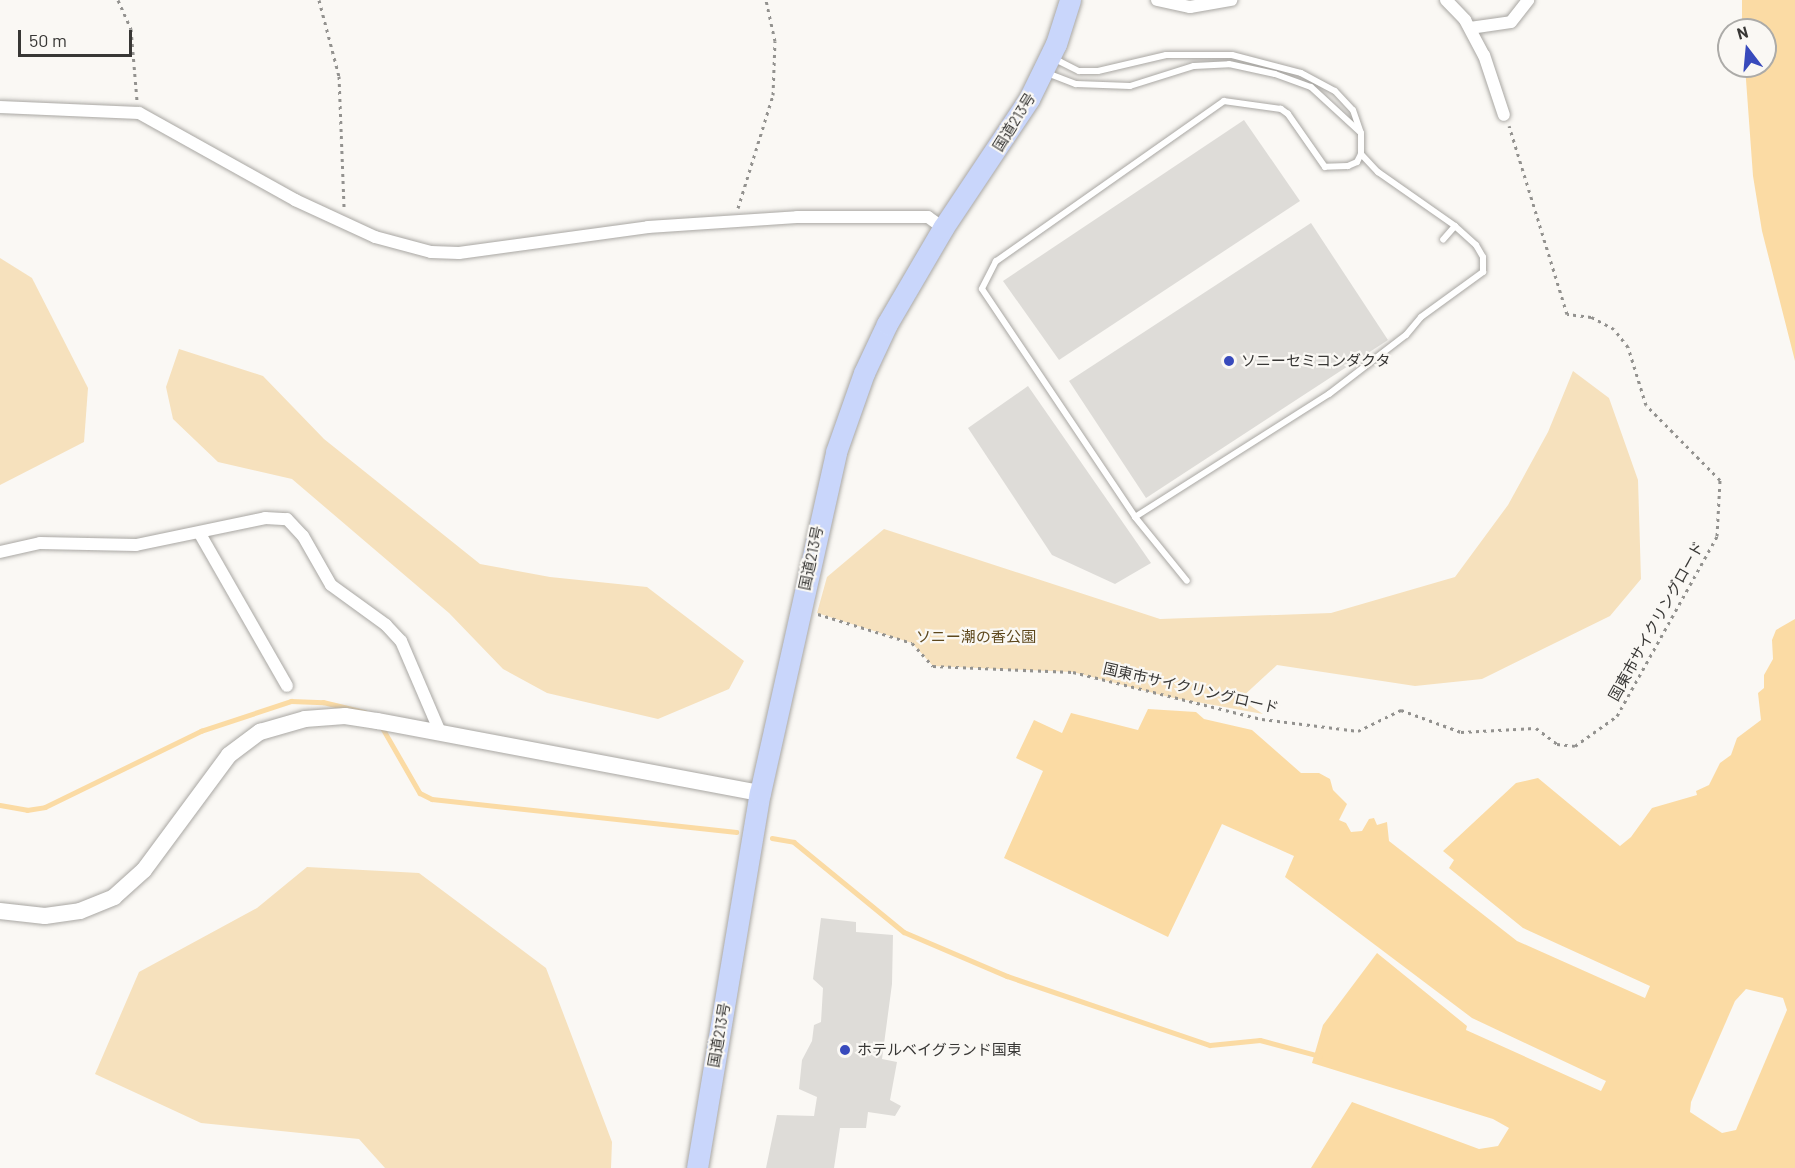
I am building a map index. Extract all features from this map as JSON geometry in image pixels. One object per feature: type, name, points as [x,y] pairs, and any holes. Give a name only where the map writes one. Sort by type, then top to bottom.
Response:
[{"type":"highway","name":"国道213号","points":[[697,1168],[760,793],[836,452],[864,372],[887,324],[943,228],[1047,64],[1070,0]]},
{"type":"street","points":[[1157,0],[1190,7],[1231,0]]},
{"type":"street","points":[[1446,0],[1470,28],[1492,70],[1506,118]]},
{"type":"street","points":[[1470,28],[1511,22],[1528,0]]},
{"type":"street","points":[[0,107],[139,113],[344,223],[375,237],[452,253],[648,227],[734,221],[928,217],[943,228]]},
{"type":"street","points":[[0,552],[40,543],[136,545],[201,534],[277,517],[296,525],[331,585],[394,631],[401,641],[440,732]]},
{"type":"street","points":[[201,534],[287,686]]},
{"type":"street","points":[[0,911],[45,916],[80,911],[114,897],[144,870],[229,755],[260,732],[305,719],[345,716],[760,793]]},
{"type":"lane","points":[[1047,64],[1079,71],[1098,71],[1166,55],[1232,55],[1301,73],[1335,91],[1353,110],[1361,132],[1361,154],[1378,172],[1455,226],[1476,245],[1484,257],[1484,272],[1421,317],[1406,335],[1329,394],[1135,517]]},
{"type":"lane","points":[[1047,64],[1076,84],[1111,87],[1144,83],[1194,66],[1229,64],[1275,74],[1311,87],[1361,132]]},
{"type":"lane","points":[[1187,581],[1135,517],[982,289],[996,261],[1224,101],[1281,109],[1288,114],[1325,167],[1348,166],[1361,154]]},
{"type":"lane","points":[[1443,240],[1455,226]]},
{"type":"path","points":[[118,0],[131,28],[139,113]]},
{"type":"path","points":[[319,0],[342,99],[344,223]]},
{"type":"path","points":[[734,221],[773,96],[775,41],[766,0]]},
{"type":"path","name":"国東市サイクリングロード","points":[[817,613],[912,643],[933,666],[1073,672],[1262,719],[1358,731],[1401,710],[1461,732],[1536,728],[1557,744],[1575,746],[1617,716],[1717,536],[1720,480],[1646,405],[1628,347],[1614,329],[1591,317],[1568,314],[1506,118]]},
{"type":"green space","points":[[0,258],[32,278],[88,388],[84,442],[0,485]]},
{"type":"green space","points":[[179,349],[263,376],[324,439],[480,564],[550,577],[647,587],[744,661],[729,689],[658,719],[547,693],[503,669],[449,613],[292,479],[218,462],[173,419],[166,387]]},
{"type":"green space","name":"ソニー潮の香公園","points":[[1573,371],[1609,398],[1638,480],[1641,579],[1610,616],[1482,679],[1415,686],[1277,665],[1240,699],[1263,714],[1169,697],[1073,672],[933,666],[912,643],[817,613],[827,577],[884,529],[1160,619],[1331,613],[1455,577],[1508,505],[1548,432]]},
{"type":"green space","points":[[307,867],[419,873],[546,968],[612,1142],[611,1168],[385,1168],[359,1139],[201,1123],[95,1074],[139,972],[257,908]]},
{"type":"shaded area","points":[[1742,0],[1795,0],[1795,361],[1762,231],[1753,176],[1746,78],[1777,78],[1777,18],[1742,18]]},
{"type":"shaded area","points":[[1795,619],[1795,1168],[1311,1168],[1352,1102],[1479,1149],[1498,1146],[1509,1128],[1493,1119],[1312,1063],[1323,1025],[1377,953],[1467,1026],[1466,1030],[1601,1091],[1606,1081],[1472,1018],[1285,877],[1294,856],[1222,824],[1168,937],[1004,858],[1043,771],[1016,758],[1034,720],[1062,733],[1071,713],[1138,730],[1148,709],[1196,712],[1204,719],[1252,730],[1301,773],[1319,773],[1330,779],[1333,790],[1347,804],[1339,820],[1346,823],[1351,832],[1362,831],[1369,819],[1374,818],[1377,825],[1387,822],[1389,841],[1517,941],[1645,998],[1650,986],[1523,928],[1449,868],[1454,860],[1443,851],[1516,783],[1538,778],[1620,846],[1631,837],[1652,808],[1697,795],[1696,791],[1709,785],[1720,763],[1731,755],[1737,738],[1761,720],[1758,693],[1764,688],[1764,675],[1773,659],[1772,640],[1776,630]]},
{"type":"pier","points":[[1746,989],[1783,998],[1787,1010],[1736,1130],[1722,1133],[1690,1112],[1691,1102],[1735,1001]]},
{"type":"building","points":[[1244,120],[1300,201],[1059,360],[1003,281]]},
{"type":"building","name":"ソニーセミコンダクタ","points":[[1311,223],[1388,340],[1146,498],[1069,381]]},
{"type":"building","points":[[1028,386],[1151,563],[1115,584],[1052,555],[968,428]]},
{"type":"building","name":"ホテルベイグランド国東","points":[[821,918],[856,922],[856,932],[893,935],[892,984],[882,1059],[897,1062],[890,1100],[901,1106],[895,1116],[868,1112],[866,1128],[840,1128],[834,1168],[766,1168],[777,1115],[814,1116],[817,1097],[799,1089],[802,1060],[812,1041],[814,1025],[821,1022],[823,988],[813,979]]},
{"type":"waterway","points":[[0,805],[27,810],[45,807],[201,731],[291,701],[323,702],[365,712]]},
{"type":"waterway","points":[[382,727],[420,793],[432,799],[736,832]]},
{"type":"waterway","points":[[772,838],[794,842],[904,932],[1007,976],[1210,1045],[1260,1040],[1320,1056]]},
{"type":"place","name":"ソニーセミコンダクタ","points":[[1229,361]]},
{"type":"place","name":"ホテルベイグランド国東","points":[[845,1050]]}]
